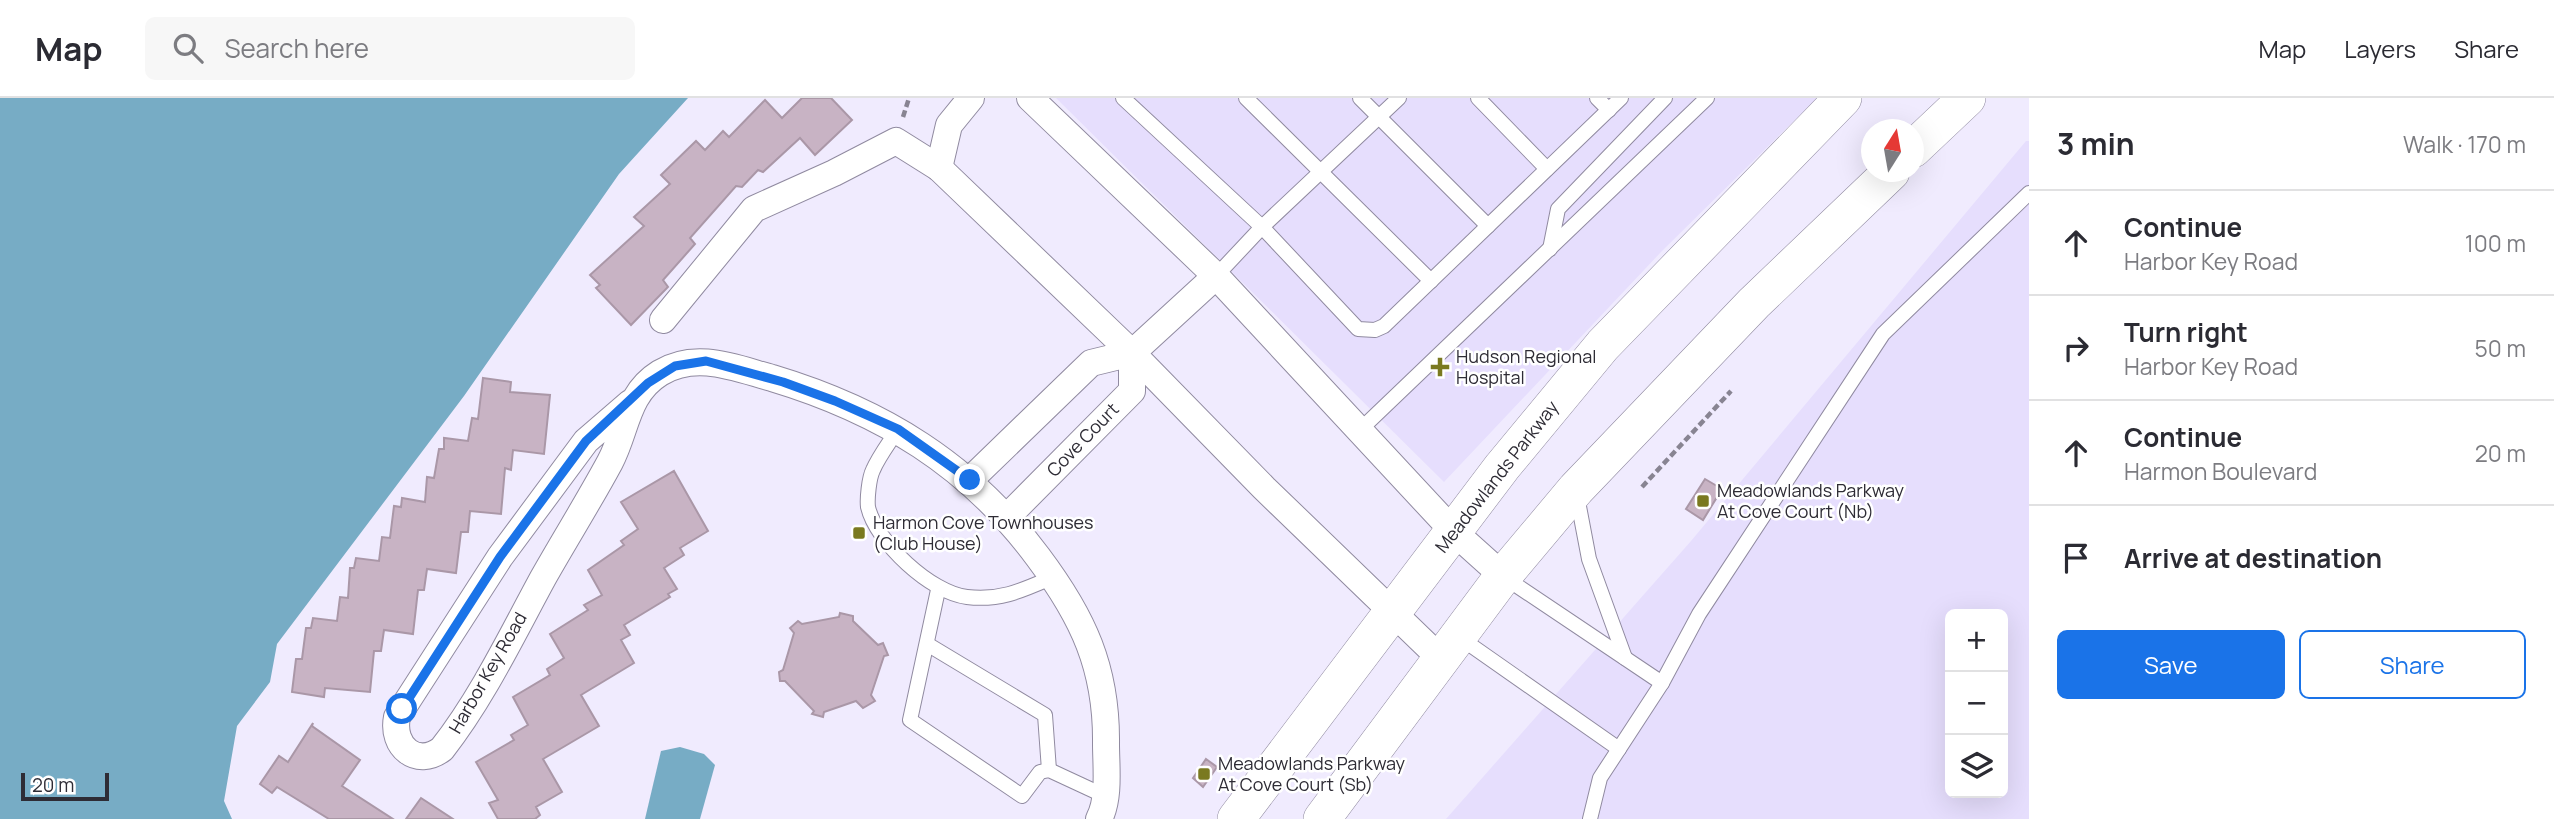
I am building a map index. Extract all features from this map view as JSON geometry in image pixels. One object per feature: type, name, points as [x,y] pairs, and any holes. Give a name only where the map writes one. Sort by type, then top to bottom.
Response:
[{"type":"main road","name":"Meadowlands Parkway","points":[[1236,819],[1502,467],[1603,345],[1843,98]]},
{"type":"main road","points":[[1924,139],[1967,98]]},
{"type":"main road","points":[[1322,819],[1503,576],[1576,489],[1754,303],[1881,182]]},
{"type":"street","points":[[939,168],[948,125],[971,98]]},
{"type":"street","points":[[1030,98],[1216,276],[1454,532],[1503,576]]},
{"type":"street","points":[[663,320],[754,209],[896,141],[939,168],[1132,353],[1264,488],[1394,613],[1449,648]]},
{"type":"street","points":[[970,480],[1091,363],[1132,353],[1216,276]]},
{"type":"street","name":"Cove Court","points":[[1008,516],[1132,391],[1132,353]]},
{"type":"street","name":"Harbor Key Road","points":[[630,403],[611,459],[501,655],[448,741],[435,755],[407,750],[398,745],[395,736],[397,717],[500,557],[578,452],[659,373],[692,361],[706,361],[783,382],[866,413],[898,429],[970,480],[1008,516],[1075,608],[1104,691],[1102,807]]},
{"type":"lane","points":[[1123,98],[1262,227],[1358,330],[1384,327],[1621,98]]},
{"type":"lane","points":[[1246,98],[1431,281]]},
{"type":"lane","points":[[1360,98],[1488,226]]},
{"type":"lane","points":[[1216,276],[1262,227],[1399,98]]},
{"type":"lane","points":[[1478,98],[1547,169]]},
{"type":"lane","points":[[1597,98],[1609,110]]},
{"type":"lane","points":[[1549,250],[1558,209],[1665,98]]},
{"type":"lane","points":[[1360,430],[1707,98]]},
{"type":"lane","points":[[1590,819],[1600,778],[1662,683],[1699,614],[1883,334],[2029,193]]},
{"type":"lane","points":[[898,429],[872,471],[868,506],[880,531],[900,555],[938,590],[966,597],[1009,596],[1053,577]]},
{"type":"lane","points":[[1576,489],[1589,559],[1625,658]]},
{"type":"lane","points":[[1503,576],[1662,683]]},
{"type":"lane","points":[[938,590],[910,720],[1022,796],[1040,772],[1049,770],[1102,807]]},
{"type":"lane","points":[[927,643],[1045,715],[1049,770]]},
{"type":"lane","points":[[1449,648],[1619,749]]},
{"type":"path","points":[[1642,487],[1731,391]]},
{"type":"shaded area","name":"Hudson Regional Hospital","points":[[1056,98],[1817,98],[1661,252],[1444,482]]},
{"type":"shaded area","points":[[2026,141],[2029,141],[2029,819],[1446,819],[1691,541]]},
{"type":"water","points":[[0,98],[688,98],[619,174],[464,396],[277,644],[270,682],[237,726],[224,801],[232,819],[0,819]]},
{"type":"water","points":[[680,747],[704,754],[715,765],[700,819],[645,819],[661,751]]},
{"type":"building","points":[[802,98],[831,98],[852,120],[815,155],[800,138],[763,172],[758,170],[742,187],[736,186],[690,238],[695,244],[663,280],[668,287],[631,325],[596,288],[600,285],[590,275],[644,226],[634,217],[670,184],[661,175],[696,141],[705,150],[723,131],[729,137],[765,100],[782,118]]},
{"type":"building","points":[[483,378],[511,382],[510,392],[550,395],[544,454],[513,450],[511,470],[505,468],[501,514],[470,511],[468,532],[461,532],[456,573],[427,569],[424,590],[418,590],[413,634],[384,630],[381,651],[374,651],[370,692],[325,688],[324,697],[292,692],[296,659],[302,659],[306,628],[311,628],[313,618],[337,621],[340,597],[348,598],[350,568],[354,568],[356,558],[379,561],[382,537],[390,538],[394,506],[401,507],[402,498],[425,502],[427,477],[434,478],[439,449],[444,449],[444,438],[468,441],[472,418],[478,419]]},
{"type":"building","points":[[674,471],[708,531],[680,548],[684,555],[664,568],[677,589],[668,594],[670,597],[624,625],[630,635],[621,640],[634,663],[581,695],[599,726],[543,759],[562,792],[536,807],[540,815],[535,819],[498,819],[489,803],[498,800],[476,762],[514,740],[511,735],[528,725],[513,697],[550,675],[547,669],[564,658],[550,634],[588,610],[584,605],[602,595],[588,570],[624,545],[621,541],[638,529],[621,502]]},
{"type":"building","points":[[1705,479],[1722,489],[1703,520],[1686,509]]},
{"type":"building","points":[[840,613],[853,616],[853,621],[878,645],[883,643],[888,655],[884,656],[871,695],[875,701],[863,708],[856,701],[824,712],[823,717],[812,714],[814,711],[785,681],[780,681],[779,672],[783,670],[794,633],[790,628],[798,621],[802,624],[839,617]]},
{"type":"building","points":[[313,723],[312,726],[360,760],[342,786],[393,819],[329,819],[277,787],[272,793],[260,784],[279,756],[288,762]]},
{"type":"building","points":[[1206,759],[1217,767],[1203,787],[1193,778]]},
{"type":"building","points":[[421,798],[453,819],[406,819]]},
{"type":"place","name":"Hudson Regional Hospital","points":[[1440,367]]},
{"type":"place","name":"Meadowlands Parkway At Cove Court (Nb)","points":[[1703,501]]},
{"type":"place","name":"Harmon Cove Townhouses (Club House)","points":[[859,533]]},
{"type":"place","name":"Meadowlands Parkway At Cove Court (Sb)","points":[[1204,774]]},
{"type":"route","points":[[402,709],[500,557],[586,441],[630,403],[659,373],[675,366],[692,361],[706,361],[783,382],[835,401],[898,429],[970,480]]}]
